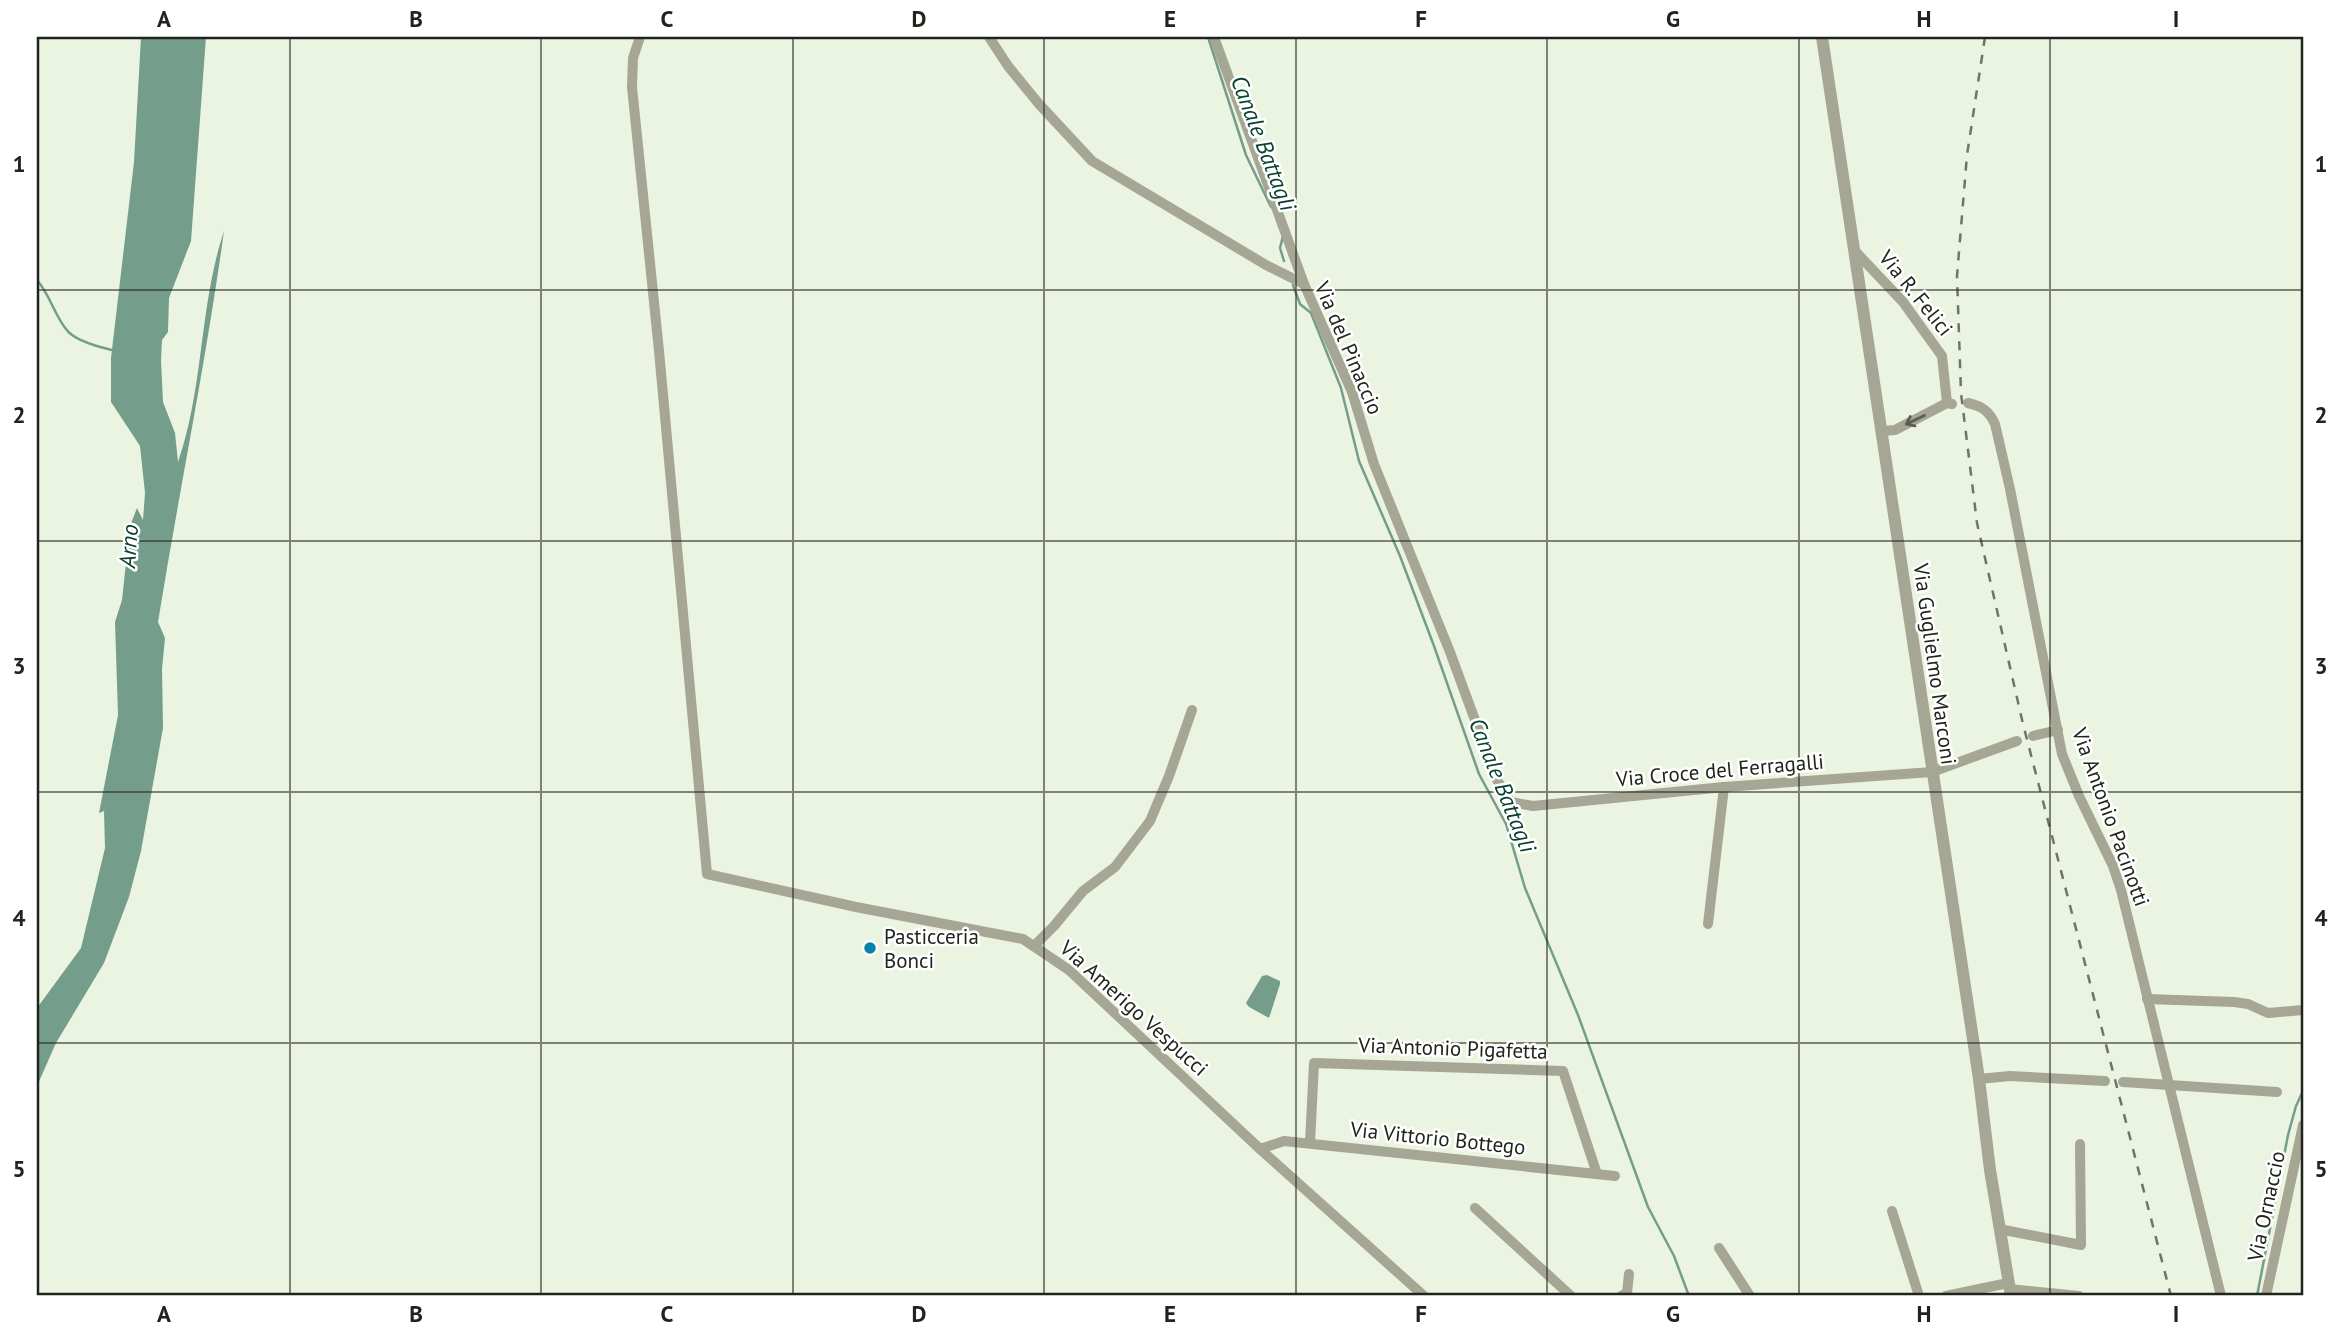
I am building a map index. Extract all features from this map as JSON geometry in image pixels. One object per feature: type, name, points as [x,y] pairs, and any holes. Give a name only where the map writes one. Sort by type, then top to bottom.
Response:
[{"type":"street","name":"Via Amerigo Vespucci","points":[[640,37],[633,58],[632,87],[708,874],[856,907],[1023,939],[1035,946],[1069,970],[1260,1149],[1424,1296]]},
{"type":"street","name":"Via del Pinaccio","points":[[989,37],[1007,66],[1092,161],[1266,265],[1304,284],[1352,392],[1374,464],[1450,652],[1497,780],[1511,802]]},
{"type":"street","points":[[1214,37],[1304,284]]},
{"type":"street","name":"Via Guglielmo Marconi","points":[[1822,37],[2009,1289]]},
{"type":"street","name":"Via R. Felici","points":[[1856,251],[1903,302],[1942,356],[1949,404],[1895,430],[1882,431]]},
{"type":"street","name":"Via Antonio Pacinotti","points":[[1968,403],[1980,405],[1991,415],[1995,424],[2062,754],[2113,866],[2121,890],[2221,1296]]},
{"type":"street","points":[[1035,946],[1083,891],[1115,867],[1150,821],[1192,710]]},
{"type":"street","points":[[2033,736],[2058,730]]},
{"type":"street","name":"Via Croce del Ferragalli","points":[[1511,802],[1533,806],[1724,787],[1932,772],[2017,741]]},
{"type":"street","points":[[1708,924],[1724,787]]},
{"type":"street","points":[[2147,999],[2234,1002],[2248,1004],[2268,1013],[2303,1010]]},
{"type":"street","name":"Via Antonio Pigafetta","points":[[1310,1143],[1314,1063],[1563,1071],[1597,1174]]},
{"type":"street","points":[[1979,1079],[2010,1076],[2105,1081]]},
{"type":"street","points":[[2123,1082],[2277,1092]]},
{"type":"street","name":"Via Ornaccio","points":[[2266,1296],[2303,1125]]},
{"type":"street","name":"Via Vittorio Bottego","points":[[1260,1149],[1284,1140],[1615,1175]]},
{"type":"street","points":[[1999,1229],[2081,1245],[2080,1144]]},
{"type":"street","points":[[1475,1208],[1571,1296]]},
{"type":"street","points":[[1892,1211],[1919,1296]]},
{"type":"street","points":[[1719,1248],[1750,1296]]},
{"type":"street","points":[[1621,1296],[1627,1293],[1629,1274]]},
{"type":"street","points":[[1946,1296],[2009,1289],[2079,1296]]},
{"type":"water","name":"Arno","points":[[141,37],[206,37],[191,241],[169,298],[168,332],[162,340],[163,402],[175,433],[178,462],[193,405],[210,288],[224,231],[158,622],[165,638],[162,669],[163,728],[141,851],[129,897],[104,963],[56,1043],[37,1086],[37,1008],[81,948],[105,848],[104,811],[99,813],[118,715],[115,622],[122,600],[130,526],[137,508],[143,520],[145,493],[140,446],[111,402],[111,358],[134,162]]},
{"type":"water","points":[[1267,975],[1280,981],[1269,1018],[1246,1003],[1262,976]]},
{"type":"waterway","name":"Canale Battagli","points":[[1208,37],[1246,155],[1271,207]]},
{"type":"waterway","name":"Canale Battagli","points":[[1283,236],[1280,248],[1284,261]]},
{"type":"waterway","points":[[37,280],[70,333],[87,343],[112,350]]},
{"type":"waterway","name":"Canale Battagli","points":[[1293,285],[1300,304],[1311,313],[1341,388],[1359,461],[1400,556],[1479,774],[1506,824],[1525,888],[1578,1015],[1648,1207],[1674,1256],[1689,1296]]},
{"type":"waterway","points":[[2257,1296],[2288,1135],[2303,1091]]},
{"type":"railway","points":[[1985,37],[1967,155],[1957,276],[1961,393],[1977,523],[2023,724],[2171,1296]]},
{"type":"place","name":"Pasticceria Bonci","points":[[870,948]]}]
